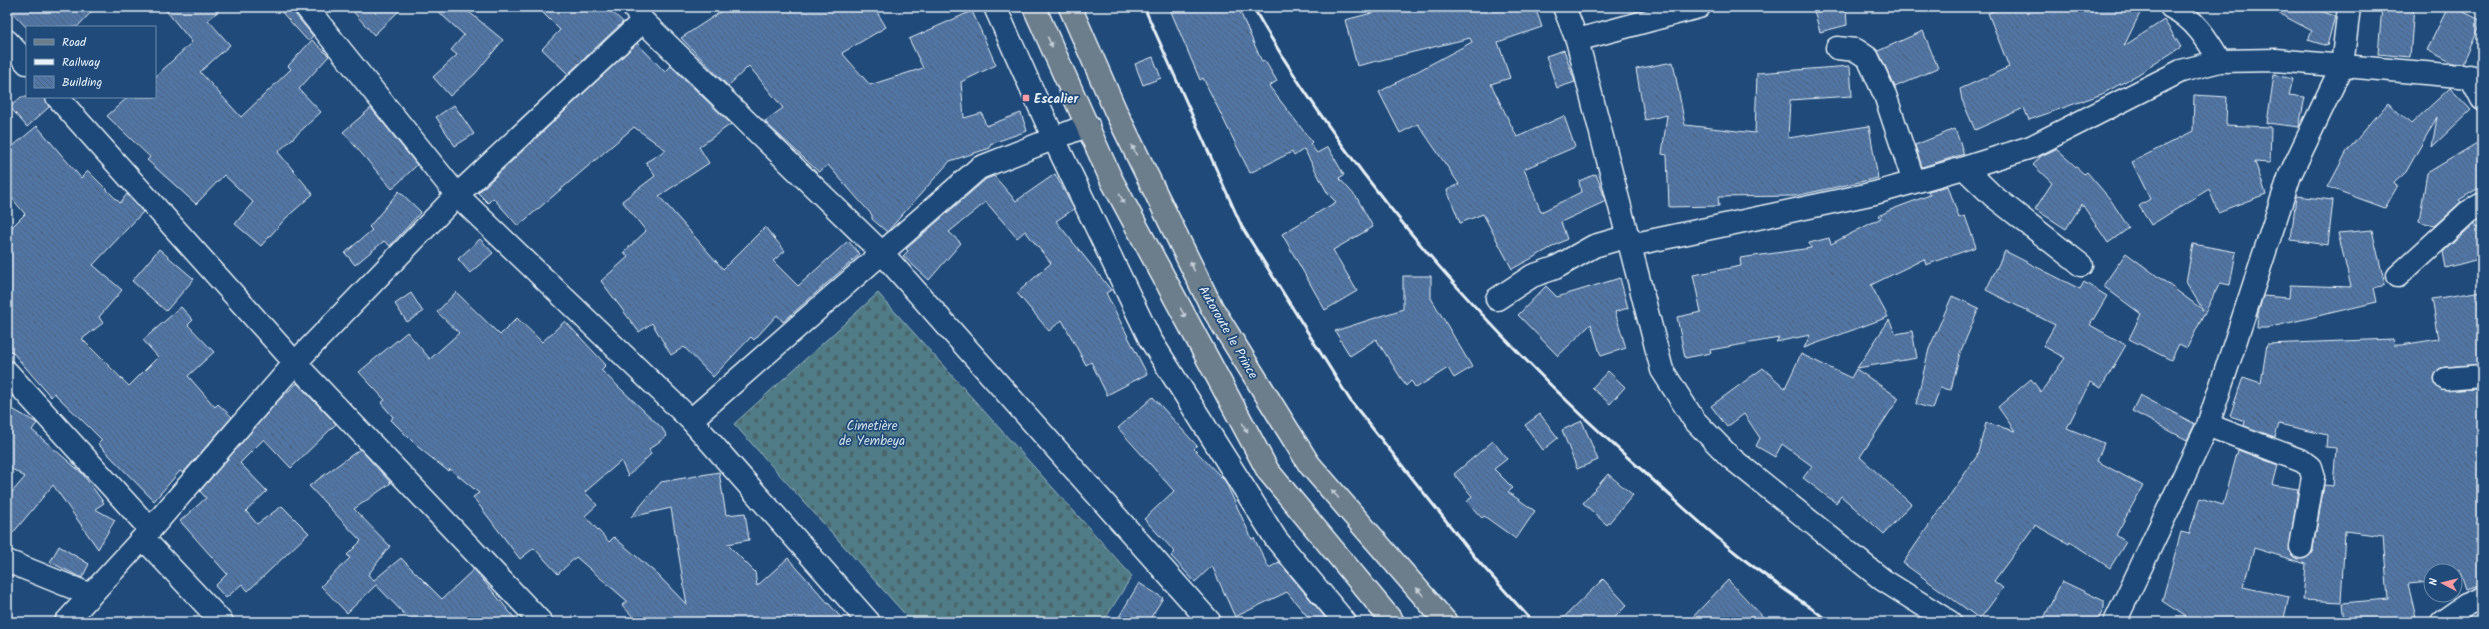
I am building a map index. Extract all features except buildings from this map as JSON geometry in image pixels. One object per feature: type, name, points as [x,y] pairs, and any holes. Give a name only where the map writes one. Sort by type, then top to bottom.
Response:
[{"type":"main road","points":[[1034,7],[1111,179],[1268,471],[1393,622]]},
{"type":"main road","name":"Autoroute le Prince","points":[[1070,7],[1116,112],[1212,308],[1309,464],[1446,622]]},
{"type":"street","points":[[306,7],[457,195],[691,420],[869,622]]},
{"type":"street","points":[[995,7],[1054,139],[1150,340],[1276,539],[1345,622]]},
{"type":"street","points":[[1564,7],[1577,40],[1662,370],[1694,420],[1730,458],[1883,580],[1950,622]]},
{"type":"street","points":[[1577,40],[1699,7]]},
{"type":"street","points":[[2171,7],[2182,12],[2204,33],[2220,61]]},
{"type":"street","points":[[2115,622],[2208,426],[2290,175],[2342,66],[2349,7]]},
{"type":"street","points":[[66,622],[147,534],[295,363],[457,195],[638,14],[883,254],[1210,622]]},
{"type":"street","points":[[7,41],[26,62]]},
{"type":"street","points":[[1837,48],[1856,50],[1868,58],[1885,95],[1914,182]]},
{"type":"street","points":[[1497,299],[1532,276],[1555,268],[1594,246],[1630,241],[1876,194],[2031,147],[2181,70],[2220,61],[2276,60],[2476,77],[2482,99]]},
{"type":"street","points":[[58,98],[295,363],[541,622]]},
{"type":"street","points":[[691,420],[883,254],[979,168],[1088,125]]},
{"type":"street","points":[[1964,168],[1993,196],[2081,265]]},
{"type":"street","points":[[2398,276],[2468,212],[2482,204]]},
{"type":"street","points":[[7,372],[222,622]]},
{"type":"street","points":[[2446,379],[2482,376]]},
{"type":"street","points":[[2208,426],[2302,461],[2310,467],[2313,477],[2301,547]]},
{"type":"street","points":[[7,561],[91,595]]},
{"type":"street","points":[[2442,622],[2466,605],[2482,598]]},
{"type":"green space","name":"Cimetière de Yembeya","points":[[878,293],[1132,576],[1103,622],[912,622],[734,424]]},
{"type":"railway","points":[[1144,7],[1242,227],[1350,400],[1478,561],[1533,622]]},
{"type":"railway","points":[[1253,7],[1293,73],[1336,137],[1383,199],[1486,319],[1597,429],[1705,527],[1748,563],[1830,622]]},
{"type":"place","name":"Escalier","points":[[1026,98]]}]
